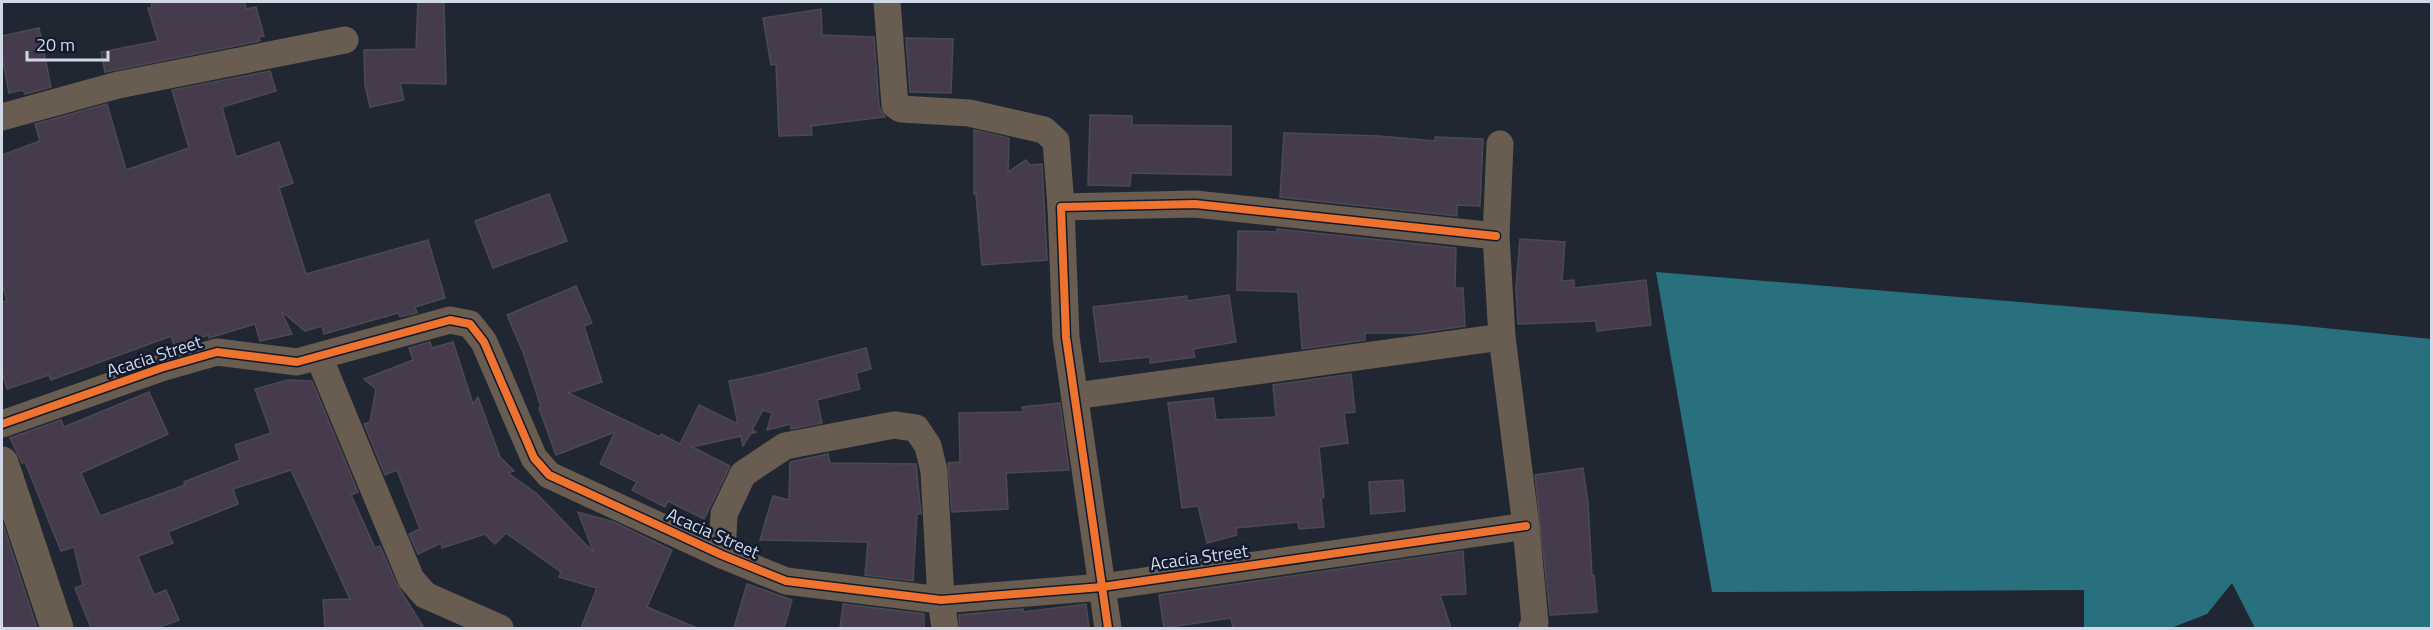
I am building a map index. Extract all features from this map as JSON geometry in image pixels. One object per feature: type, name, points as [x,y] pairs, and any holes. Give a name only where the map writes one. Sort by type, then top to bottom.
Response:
[{"type":"street","points":[[886,2],[895,105],[901,109],[969,113],[1044,129],[1056,141],[1066,337],[1108,628]]},
{"type":"street","points":[[2,117],[118,86],[345,40]]},
{"type":"street","points":[[1500,144],[1496,236],[1502,337],[1526,526],[1535,623],[1532,628]]},
{"type":"street","points":[[1061,207],[1195,204],[1496,236]]},
{"type":"street","name":"Acacia Street","points":[[2,424],[161,368],[217,352],[297,362],[450,320],[470,324],[484,342],[534,458],[549,475],[722,555],[786,581],[941,600],[1102,587],[1526,526]]},
{"type":"street","points":[[1075,396],[1502,337]]},
{"type":"street","points":[[319,357],[411,579],[425,595],[500,628]]},
{"type":"street","points":[[722,555],[724,514],[743,474],[786,446],[894,425],[916,428],[928,446],[934,471],[941,600],[945,628]]},
{"type":"street","points":[[2,463],[57,628]]},
{"type":"water","points":[[1656,272],[2295,325],[2431,339],[2431,628],[2255,628],[2232,583],[2207,614],[2171,628],[2084,628],[2084,590],[1712,592]]},
{"type":"building","points":[[151,2],[245,2],[246,9],[256,7],[264,36],[259,37],[260,41],[105,72],[101,52],[158,41],[148,8],[152,8]]},
{"type":"building","points":[[418,2],[444,2],[446,84],[400,83],[404,100],[370,107],[365,85],[364,50],[416,49]]},
{"type":"building","points":[[821,9],[822,35],[874,37],[879,106],[885,117],[811,126],[812,135],[779,136],[776,64],[771,65],[763,18]]},
{"type":"building","points":[[39,28],[51,87],[25,94],[23,90],[9,93],[2,56],[2,36]]},
{"type":"building","points":[[906,38],[953,39],[951,93],[910,92]]},
{"type":"building","points":[[270,71],[276,91],[222,107],[236,157],[279,142],[293,183],[279,188],[306,274],[428,240],[445,298],[415,307],[417,313],[400,317],[398,313],[324,334],[322,326],[305,331],[281,311],[292,334],[260,341],[255,324],[209,338],[209,335],[174,345],[171,336],[51,380],[49,375],[7,389],[2,372],[2,302],[7,301],[2,284],[2,155],[40,141],[35,124],[107,104],[126,170],[189,148],[172,90]]},
{"type":"building","points":[[1090,115],[1132,116],[1132,125],[1231,126],[1231,175],[1131,173],[1130,186],[1088,185]]},
{"type":"building","points":[[974,130],[1009,138],[1008,172],[1026,160],[1030,165],[1042,164],[1047,260],[982,265],[976,194],[974,194]]},
{"type":"building","points":[[1284,133],[1379,136],[1435,141],[1435,137],[1483,139],[1480,206],[1457,205],[1457,216],[1280,197]]},
{"type":"building","points":[[549,194],[567,241],[493,268],[475,221]]},
{"type":"building","points":[[1277,229],[1456,248],[1455,288],[1463,288],[1465,326],[1417,333],[1365,333],[1365,340],[1302,349],[1298,292],[1237,290],[1238,231],[1277,232]]},
{"type":"building","points":[[1520,239],[1565,242],[1562,281],[1574,280],[1574,288],[1646,280],[1651,325],[1597,331],[1596,321],[1518,324],[1516,288]]},
{"type":"building","points":[[576,286],[592,323],[584,326],[602,382],[568,393],[660,437],[661,434],[680,444],[699,405],[738,424],[729,381],[866,348],[871,369],[856,373],[860,389],[817,400],[822,423],[791,429],[791,424],[767,430],[772,413],[763,410],[752,430],[756,432],[750,434],[743,446],[741,436],[692,447],[730,466],[704,519],[668,501],[665,507],[632,490],[637,482],[600,464],[615,432],[556,455],[539,408],[541,407],[523,352],[507,315]]},
{"type":"building","points":[[1229,295],[1236,342],[1193,349],[1195,357],[1150,363],[1150,357],[1100,362],[1093,307],[1187,296],[1187,301]]},
{"type":"building","points":[[430,342],[432,348],[453,342],[473,404],[478,397],[500,457],[514,471],[508,473],[536,493],[594,553],[578,512],[614,522],[672,550],[647,607],[697,628],[581,628],[597,588],[559,577],[561,572],[506,533],[495,544],[485,534],[442,548],[441,543],[418,554],[409,534],[420,529],[397,470],[385,475],[364,424],[370,422],[376,389],[364,379],[413,360],[409,348]]},
{"type":"building","points":[[1351,374],[1355,412],[1344,413],[1348,443],[1319,447],[1324,497],[1321,498],[1324,527],[1299,529],[1298,522],[1236,528],[1237,535],[1207,543],[1198,506],[1182,508],[1168,403],[1213,398],[1216,420],[1276,417],[1273,385]]},
{"type":"building","points":[[288,380],[312,381],[358,492],[351,495],[375,548],[380,546],[397,585],[424,628],[325,628],[323,600],[350,599],[291,470],[233,489],[238,504],[168,532],[173,543],[138,556],[154,595],[166,590],[179,620],[157,628],[91,628],[75,588],[83,585],[74,547],[61,551],[25,462],[22,463],[10,438],[61,420],[64,427],[149,392],[168,434],[81,473],[100,516],[185,485],[184,482],[240,460],[235,445],[271,433],[255,389]]},
{"type":"building","points":[[1060,403],[1069,470],[1006,473],[1008,509],[952,512],[948,463],[960,462],[959,413],[1023,412],[1022,407]]},
{"type":"building","points":[[828,454],[830,463],[916,464],[921,514],[917,514],[913,581],[865,575],[868,542],[760,540],[773,496],[789,500],[790,462]]},
{"type":"building","points":[[1583,468],[1597,612],[1550,615],[1535,475]]},
{"type":"building","points":[[1403,480],[1405,511],[1371,514],[1369,482]]},
{"type":"building","points":[[2,521],[37,628],[2,628]]},
{"type":"building","points":[[1463,551],[1466,594],[1440,595],[1451,628],[1233,628],[1231,618],[1164,628],[1159,595]]},
{"type":"building","points":[[747,584],[792,600],[784,628],[734,628]]},
{"type":"building","points":[[843,604],[924,614],[924,628],[840,628]]},
{"type":"building","points":[[1086,604],[1089,628],[960,628],[959,615],[1023,609],[1023,612]]},
{"type":"cycle path","points":[[1108,628],[1066,337],[1061,207],[1195,204],[1496,236]]},
{"type":"cycle path","points":[[2,424],[161,368],[217,352],[297,362],[450,320],[470,324],[484,342],[534,458],[549,475],[722,555],[786,581],[941,600],[1102,587],[1526,526]]}]
